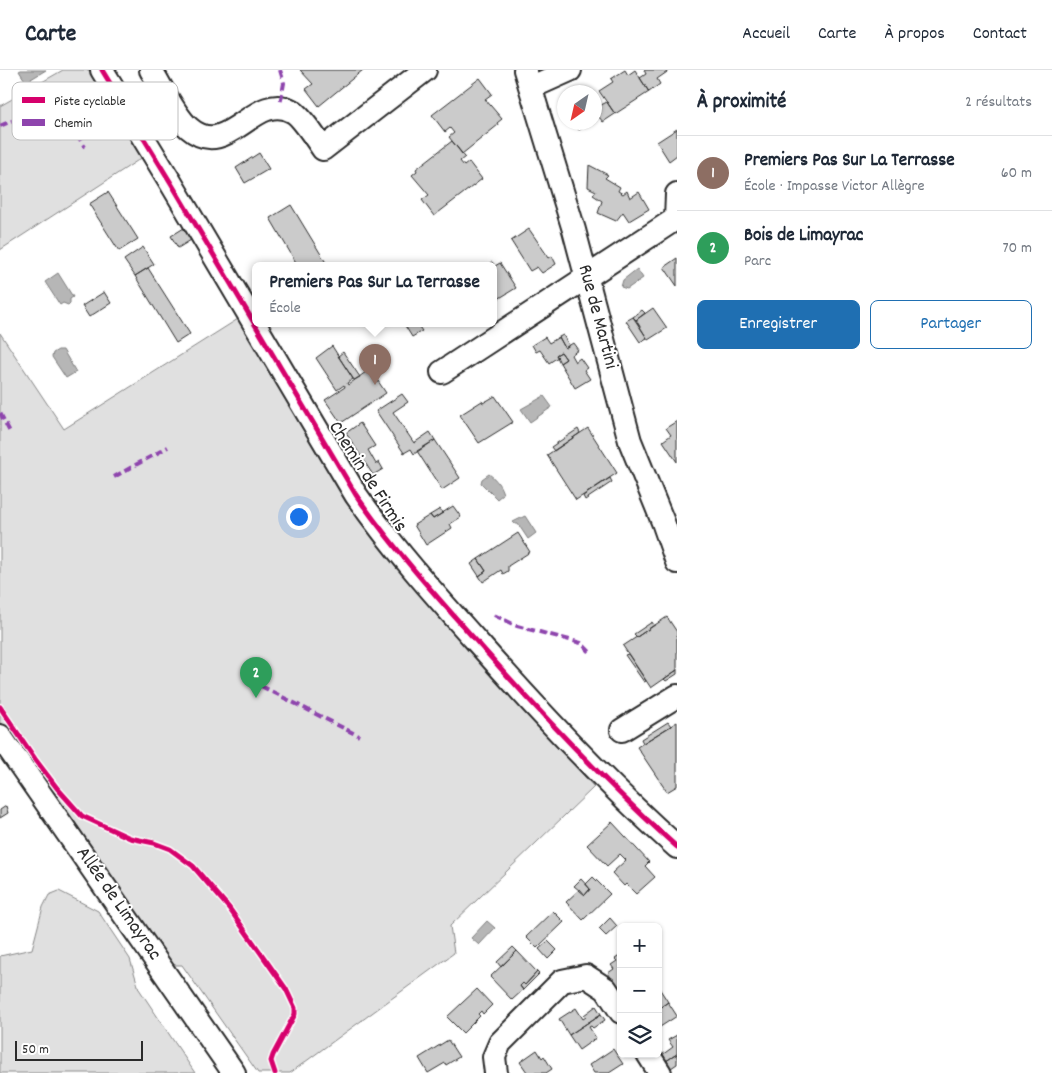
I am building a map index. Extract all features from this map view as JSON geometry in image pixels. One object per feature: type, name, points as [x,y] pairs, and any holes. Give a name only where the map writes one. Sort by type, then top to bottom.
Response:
[{"type":"street","name":"Chemin de Firmis","points":[[102,70],[109,82]]},
{"type":"street","points":[[151,70],[158,82]]},
{"type":"street","points":[[178,113],[184,123],[197,134],[204,137],[222,136],[261,111],[280,105],[294,112],[324,149],[425,70]]},
{"type":"street","points":[[529,79],[570,70]]},
{"type":"street","name":"Rue de Martini","points":[[529,79],[586,277],[630,440],[677,562]]},
{"type":"street","name":"Chemin de Firmis","points":[[145,140],[252,320]]},
{"type":"street","points":[[442,372],[676,218],[677,194]]},
{"type":"street","name":"Chemin de Firmis","points":[[256,327],[356,495],[383,534],[514,684],[636,810],[677,847]]},
{"type":"street","points":[[622,730],[677,696]]},
{"type":"street","name":"Allée de Limayrac","points":[[0,736],[234,1073]]},
{"type":"street","points":[[496,1073],[494,1057],[500,1043],[562,981],[586,976],[606,989],[617,1006]]},
{"type":"street","points":[[651,1058],[660,1073]]},
{"type":"shaded area","points":[[46,70],[26,82],[19,71]]},
{"type":"shaded area","points":[[63,70],[89,70],[96,82],[42,82]]},
{"type":"shaded area","points":[[12,99],[12,140],[132,140],[143,157],[0,250],[0,106]]},
{"type":"shaded area","points":[[637,269],[643,278],[627,289],[621,287],[623,280]]},
{"type":"shaded area","points":[[58,273],[73,297],[68,305],[63,303],[60,305],[45,282]]},
{"type":"shaded area","points":[[238,319],[349,505],[424,599],[594,787],[450,926],[454,953],[290,1073],[258,1073],[182,965],[170,965],[0,725],[0,333],[64,429]]},
{"type":"shaded area","points":[[63,350],[76,372],[66,378],[52,357],[53,353]]},
{"type":"shaded area","points":[[544,396],[552,407],[530,422],[521,409]]},
{"type":"shaded area","points":[[489,474],[498,483],[503,494],[497,499],[481,483],[482,479]]},
{"type":"shaded area","points":[[525,516],[536,533],[528,539],[518,524],[513,522]]},
{"type":"shaded area","points":[[59,891],[98,911],[130,959],[139,989],[195,1073],[0,1073],[0,956],[32,949],[43,907],[49,895]]},
{"type":"shaded area","points":[[487,921],[495,928],[479,945],[471,938]]},
{"type":"building","points":[[300,70],[363,70],[319,106],[306,89],[313,84]]},
{"type":"building","points":[[625,70],[628,75],[635,70],[649,92],[615,114],[602,95],[602,89],[613,82],[611,79]]},
{"type":"building","points":[[644,70],[670,70],[657,79],[660,84],[649,92],[640,78],[646,74]]},
{"type":"building","points":[[480,78],[492,94],[485,99],[502,119],[497,123],[498,125],[462,154],[449,137],[454,133],[450,128],[445,132],[432,115]]},
{"type":"building","points":[[607,102],[615,114],[603,122],[602,104]]},
{"type":"building","points":[[677,129],[677,155],[669,161],[657,142]]},
{"type":"building","points":[[452,141],[465,157],[460,161],[464,166],[469,162],[482,179],[434,216],[422,200],[429,195],[412,175],[417,171],[416,169]]},
{"type":"building","points":[[259,153],[269,169],[245,183],[236,168]]},
{"type":"building","points":[[589,165],[608,175],[605,178],[620,187],[618,191],[623,194],[627,191],[630,198],[639,192],[649,209],[629,221],[623,212],[616,221],[598,213],[602,201],[593,195],[596,191],[588,187]]},
{"type":"building","points":[[108,192],[138,239],[119,251],[89,204]]},
{"type":"building","points":[[291,205],[326,262],[296,262],[270,218]]},
{"type":"building","points":[[184,228],[191,240],[178,248],[171,236]]},
{"type":"building","points":[[529,229],[549,258],[552,256],[556,264],[542,273],[537,267],[530,271],[511,241]]},
{"type":"building","points":[[143,247],[154,264],[135,276],[124,260]]},
{"type":"building","points":[[677,258],[677,286],[664,267]]},
{"type":"building","points":[[500,263],[516,288],[498,299],[497,265]]},
{"type":"building","points":[[148,268],[190,334],[176,343],[135,276]]},
{"type":"building","points":[[104,292],[111,303],[89,317],[82,306]]},
{"type":"building","points":[[653,308],[667,328],[648,340],[636,320]]},
{"type":"building","points":[[642,310],[645,313],[636,320],[633,317]]},
{"type":"building","points":[[633,317],[647,338],[640,342],[626,321]]},
{"type":"building","points":[[406,327],[419,327],[422,331],[412,337]]},
{"type":"building","points":[[563,335],[569,345],[565,348],[559,337]]},
{"type":"building","points":[[545,337],[549,343],[559,337],[565,348],[573,343],[578,350],[571,355],[575,362],[580,358],[587,368],[584,370],[590,379],[575,388],[560,363],[566,359],[561,352],[556,355],[558,357],[549,363],[540,350],[536,352],[532,345]]},
{"type":"building","points":[[332,346],[353,379],[347,383],[348,385],[370,369],[386,393],[341,423],[325,400],[345,387],[344,385],[337,390],[316,358]]},
{"type":"building","points":[[343,352],[360,377],[354,380],[338,356]]},
{"type":"building","points":[[561,352],[566,359],[560,363],[556,355]]},
{"type":"building","points":[[402,394],[408,402],[393,412],[414,443],[430,432],[435,440],[414,454],[411,449],[404,453],[376,411]]},
{"type":"building","points":[[495,396],[513,422],[479,443],[460,415],[482,401],[483,403]]},
{"type":"building","points":[[677,421],[677,462],[663,441],[671,435],[666,428]]},
{"type":"building","points":[[360,423],[375,446],[368,450],[376,464],[379,462],[383,469],[373,475],[346,433]]},
{"type":"building","points":[[588,428],[617,473],[576,500],[547,455]]},
{"type":"building","points":[[578,429],[580,433],[554,451],[551,447]]},
{"type":"building","points":[[435,440],[460,478],[442,490],[417,451]]},
{"type":"building","points":[[610,478],[612,482],[585,500],[583,496]]},
{"type":"building","points":[[453,506],[461,517],[450,524],[452,528],[426,545],[414,525],[430,515],[433,519]]},
{"type":"building","points":[[440,509],[443,513],[433,519],[430,515]]},
{"type":"building","points":[[518,533],[530,552],[508,566],[508,571],[503,574],[501,570],[483,582],[479,576],[486,571],[478,559]]},
{"type":"building","points":[[478,559],[486,571],[479,576],[471,564]]},
{"type":"building","points":[[667,617],[677,632],[677,670],[651,688],[623,646]]},
{"type":"building","points":[[652,622],[654,625],[637,637],[634,634]]},
{"type":"building","points":[[628,654],[646,681],[644,682],[625,655]]},
{"type":"building","points":[[677,670],[677,674],[666,681],[664,679]]},
{"type":"building","points":[[668,722],[671,726],[643,743],[641,739]]},
{"type":"building","points":[[677,722],[677,786],[667,792],[637,747]]},
{"type":"building","points":[[6,806],[8,813],[0,818],[0,810]]},
{"type":"building","points":[[612,822],[649,862],[645,866],[655,877],[636,894],[626,884],[624,886],[612,873],[626,860],[620,854],[607,866],[587,845]]},
{"type":"building","points":[[593,877],[610,894],[583,920],[566,902],[580,889],[585,895],[590,889],[586,884]]},
{"type":"building","points":[[581,879],[590,889],[585,895],[574,886]]},
{"type":"building","points":[[553,911],[564,922],[537,948],[526,937]]},
{"type":"building","points":[[610,918],[617,926],[606,936],[599,929]]},
{"type":"building","points":[[548,941],[557,950],[548,959],[539,949]]},
{"type":"building","points":[[513,947],[517,951],[501,967],[497,962]]},
{"type":"building","points":[[517,951],[537,972],[525,985],[523,983],[520,986],[523,990],[512,1000],[490,977]]},
{"type":"building","points":[[617,961],[617,986],[608,973],[614,969],[611,965]]},
{"type":"building","points":[[537,972],[539,974],[523,990],[520,986],[523,983],[525,985]]},
{"type":"building","points":[[477,989],[492,1005],[483,1014],[481,1011],[478,1014],[480,1016],[463,1033],[447,1017]]},
{"type":"building","points":[[662,993],[668,1002],[662,1006]]},
{"type":"building","points":[[668,1002],[677,1016],[662,1026],[662,1013],[662,1006]]},
{"type":"building","points":[[596,1006],[601,1014],[569,1035],[559,1019],[576,1008],[583,1019],[586,1017],[584,1015]]},
{"type":"building","points":[[601,1014],[605,1020],[593,1028],[589,1027],[596,1038],[579,1050],[569,1035]]},
{"type":"building","points":[[677,1035],[677,1054],[666,1061],[662,1055],[673,1047],[668,1040]]},
{"type":"building","points":[[448,1040],[459,1057],[428,1073],[419,1058]]},
{"type":"building","points":[[613,1049],[617,1058],[623,1064],[609,1073],[594,1073],[589,1065]]},
{"type":"building","points":[[537,1050],[542,1058],[544,1056],[552,1069],[546,1073],[525,1073],[527,1072],[520,1062]]},
{"type":"building","points":[[677,1054],[677,1064],[671,1068],[666,1061]]},
{"type":"marked path","points":[[280,70],[284,83],[280,105]]},
{"type":"marked path","points":[[0,126],[12,121]]},
{"type":"marked path","points":[[80,140],[85,147]]},
{"type":"marked path","points":[[0,413],[10,432]]},
{"type":"marked path","points":[[114,477],[168,447]]},
{"type":"marked path","points":[[494,615],[517,626],[581,643],[592,654]]},
{"type":"marked path","points":[[261,686],[359,736]]},
{"type":"cycle path","points":[[102,70],[109,82]]},
{"type":"cycle path","points":[[145,140],[252,320]]},
{"type":"cycle path","points":[[256,327],[356,495],[400,553],[526,696],[599,774],[677,847]]},
{"type":"cycle path","points":[[0,707],[35,759],[82,816],[130,838],[154,843],[170,849],[193,866],[229,908],[286,989],[295,1008],[295,1014],[271,1061],[275,1073]]},
{"type":"place","name":"Premiers Pas Sur La Terrasse","points":[[375,385]]},
{"type":"place","name":"Bois de Limayrac","points":[[256,698]]}]
